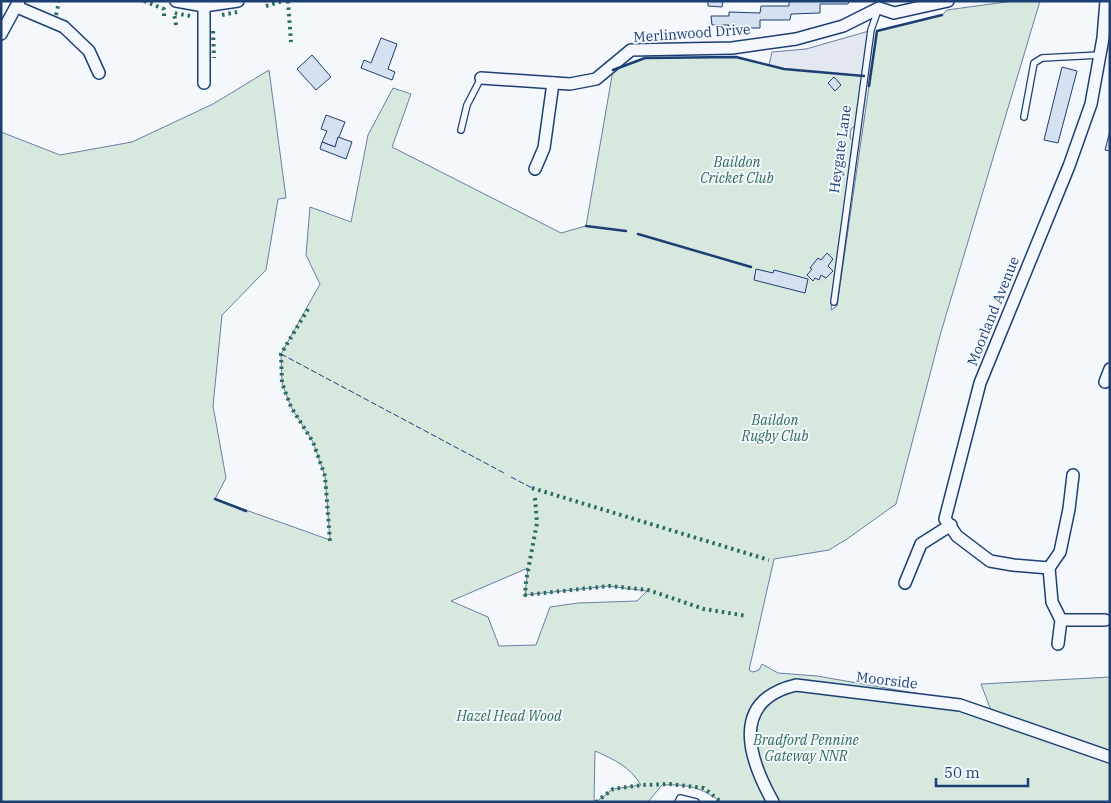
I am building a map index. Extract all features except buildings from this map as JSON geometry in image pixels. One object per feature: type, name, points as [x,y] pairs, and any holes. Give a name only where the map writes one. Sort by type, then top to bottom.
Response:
[{"type":"street","points":[[176,1],[204,6],[238,1]]},
{"type":"street","points":[[878,5],[894,13],[948,1]]},
{"type":"street","name":"Moorland Avenue","points":[[951,525],[946,519],[980,383],[1069,166],[1091,104],[1100,56],[1106,1]]},
{"type":"street","points":[[1,34],[18,4],[64,27],[89,51],[98,73]]},
{"type":"street","name":"Merlinwood Drive","points":[[481,78],[570,84],[596,79],[631,50],[732,48],[796,39],[843,26],[878,5]]},
{"type":"street","points":[[204,6],[204,83]]},
{"type":"street","points":[[535,169],[544,148],[553,83]]},
{"type":"street","points":[[1105,382],[1110,369]]},
{"type":"street","points":[[1058,644],[1061,620],[1052,602],[1049,568],[1060,552],[1069,509],[1073,475]]},
{"type":"street","points":[[905,583],[921,544],[951,525],[957,536],[990,561],[1049,568]]},
{"type":"street","points":[[1061,620],[1104,620]]},
{"type":"street","name":"Moorside","points":[[773,802],[755,766],[750,744],[750,723],[758,709],[768,699],[785,688],[796,685],[960,704],[1110,758]]},
{"type":"lane","name":"Heygate Lane","points":[[834,302],[872,30],[878,5]]},
{"type":"lane","points":[[1024,117],[1034,63],[1042,58],[1100,56]]},
{"type":"lane","points":[[461,130],[466,105],[481,78]]},
{"type":"lane","points":[[678,802],[680,798],[696,802]]},
{"type":"green space","points":[[1013,1],[1040,1],[941,332],[896,504],[829,550],[774,559],[749,670],[753,672],[759,670],[762,664],[778,673],[817,676],[926,695],[1110,762],[1110,802],[721,802],[700,790],[686,786],[662,785],[648,802],[596,802],[613,789],[641,785],[626,768],[595,751],[594,802],[1,802],[1,132],[60,155],[132,142],[213,104],[269,70],[286,198],[278,199],[266,270],[222,315],[213,406],[226,478],[215,499],[330,540],[325,476],[313,442],[291,407],[282,383],[281,354],[320,284],[306,255],[310,207],[351,222],[368,135],[393,88],[411,94],[392,147],[561,233],[586,226],[613,70],[645,58],[736,57],[784,69],[864,76],[855,126],[851,129],[850,138],[853,140],[831,310],[837,306],[877,31],[942,15],[947,10]],"holes":[[[528,568],[525,595],[609,586],[647,591],[637,601],[578,603],[550,607],[536,645],[499,646],[488,617],[451,601]]]},
{"type":"green space","points":[[1110,677],[1110,757],[992,713],[981,684]]},
{"type":"shaded area","points":[[869,31],[864,76],[784,69],[769,65],[772,52],[806,49]]},
{"type":"hedge","points":[[144,1],[164,9],[164,17]]},
{"type":"hedge","points":[[266,6],[283,1]]},
{"type":"hedge","points":[[288,1],[291,42]]},
{"type":"hedge","points":[[56,15],[59,2]]},
{"type":"hedge","points":[[222,15],[237,12]]},
{"type":"hedge","points":[[176,25],[174,13],[190,16]]},
{"type":"hedge","points":[[213,31],[214,58]]},
{"type":"hedge","points":[[308,309],[281,354],[282,383],[291,407],[313,442],[325,476],[330,541]]},
{"type":"hedge","points":[[532,488],[769,560]]},
{"type":"hedge","points":[[535,498],[537,523],[525,595],[609,586],[648,590],[704,609],[747,616]]},
{"type":"hedge","points":[[596,802],[613,789],[670,784],[704,788],[721,802]]},
{"type":"fence","points":[[281,354],[504,473]]},
{"type":"fence","points":[[511,477],[532,488]]},
{"type":"wall","points":[[869,86],[877,31],[942,15]]},
{"type":"wall","points":[[613,70],[645,58],[736,57],[784,69],[864,76]]},
{"type":"wall","points":[[586,226],[626,231]]},
{"type":"wall","points":[[638,234],[751,267]]},
{"type":"wall","points":[[215,499],[246,511]]},
{"type":"park label","name":"Baildon Cricket Club","points":[[737,170]]},
{"type":"park label","name":"Baildon Rugby Club","points":[[775,428]]},
{"type":"park label","name":"Hazel Head Wood","points":[[509,716]]},
{"type":"park label","name":"Bradford Pennine Gateway NNR","points":[[806,748]]}]
